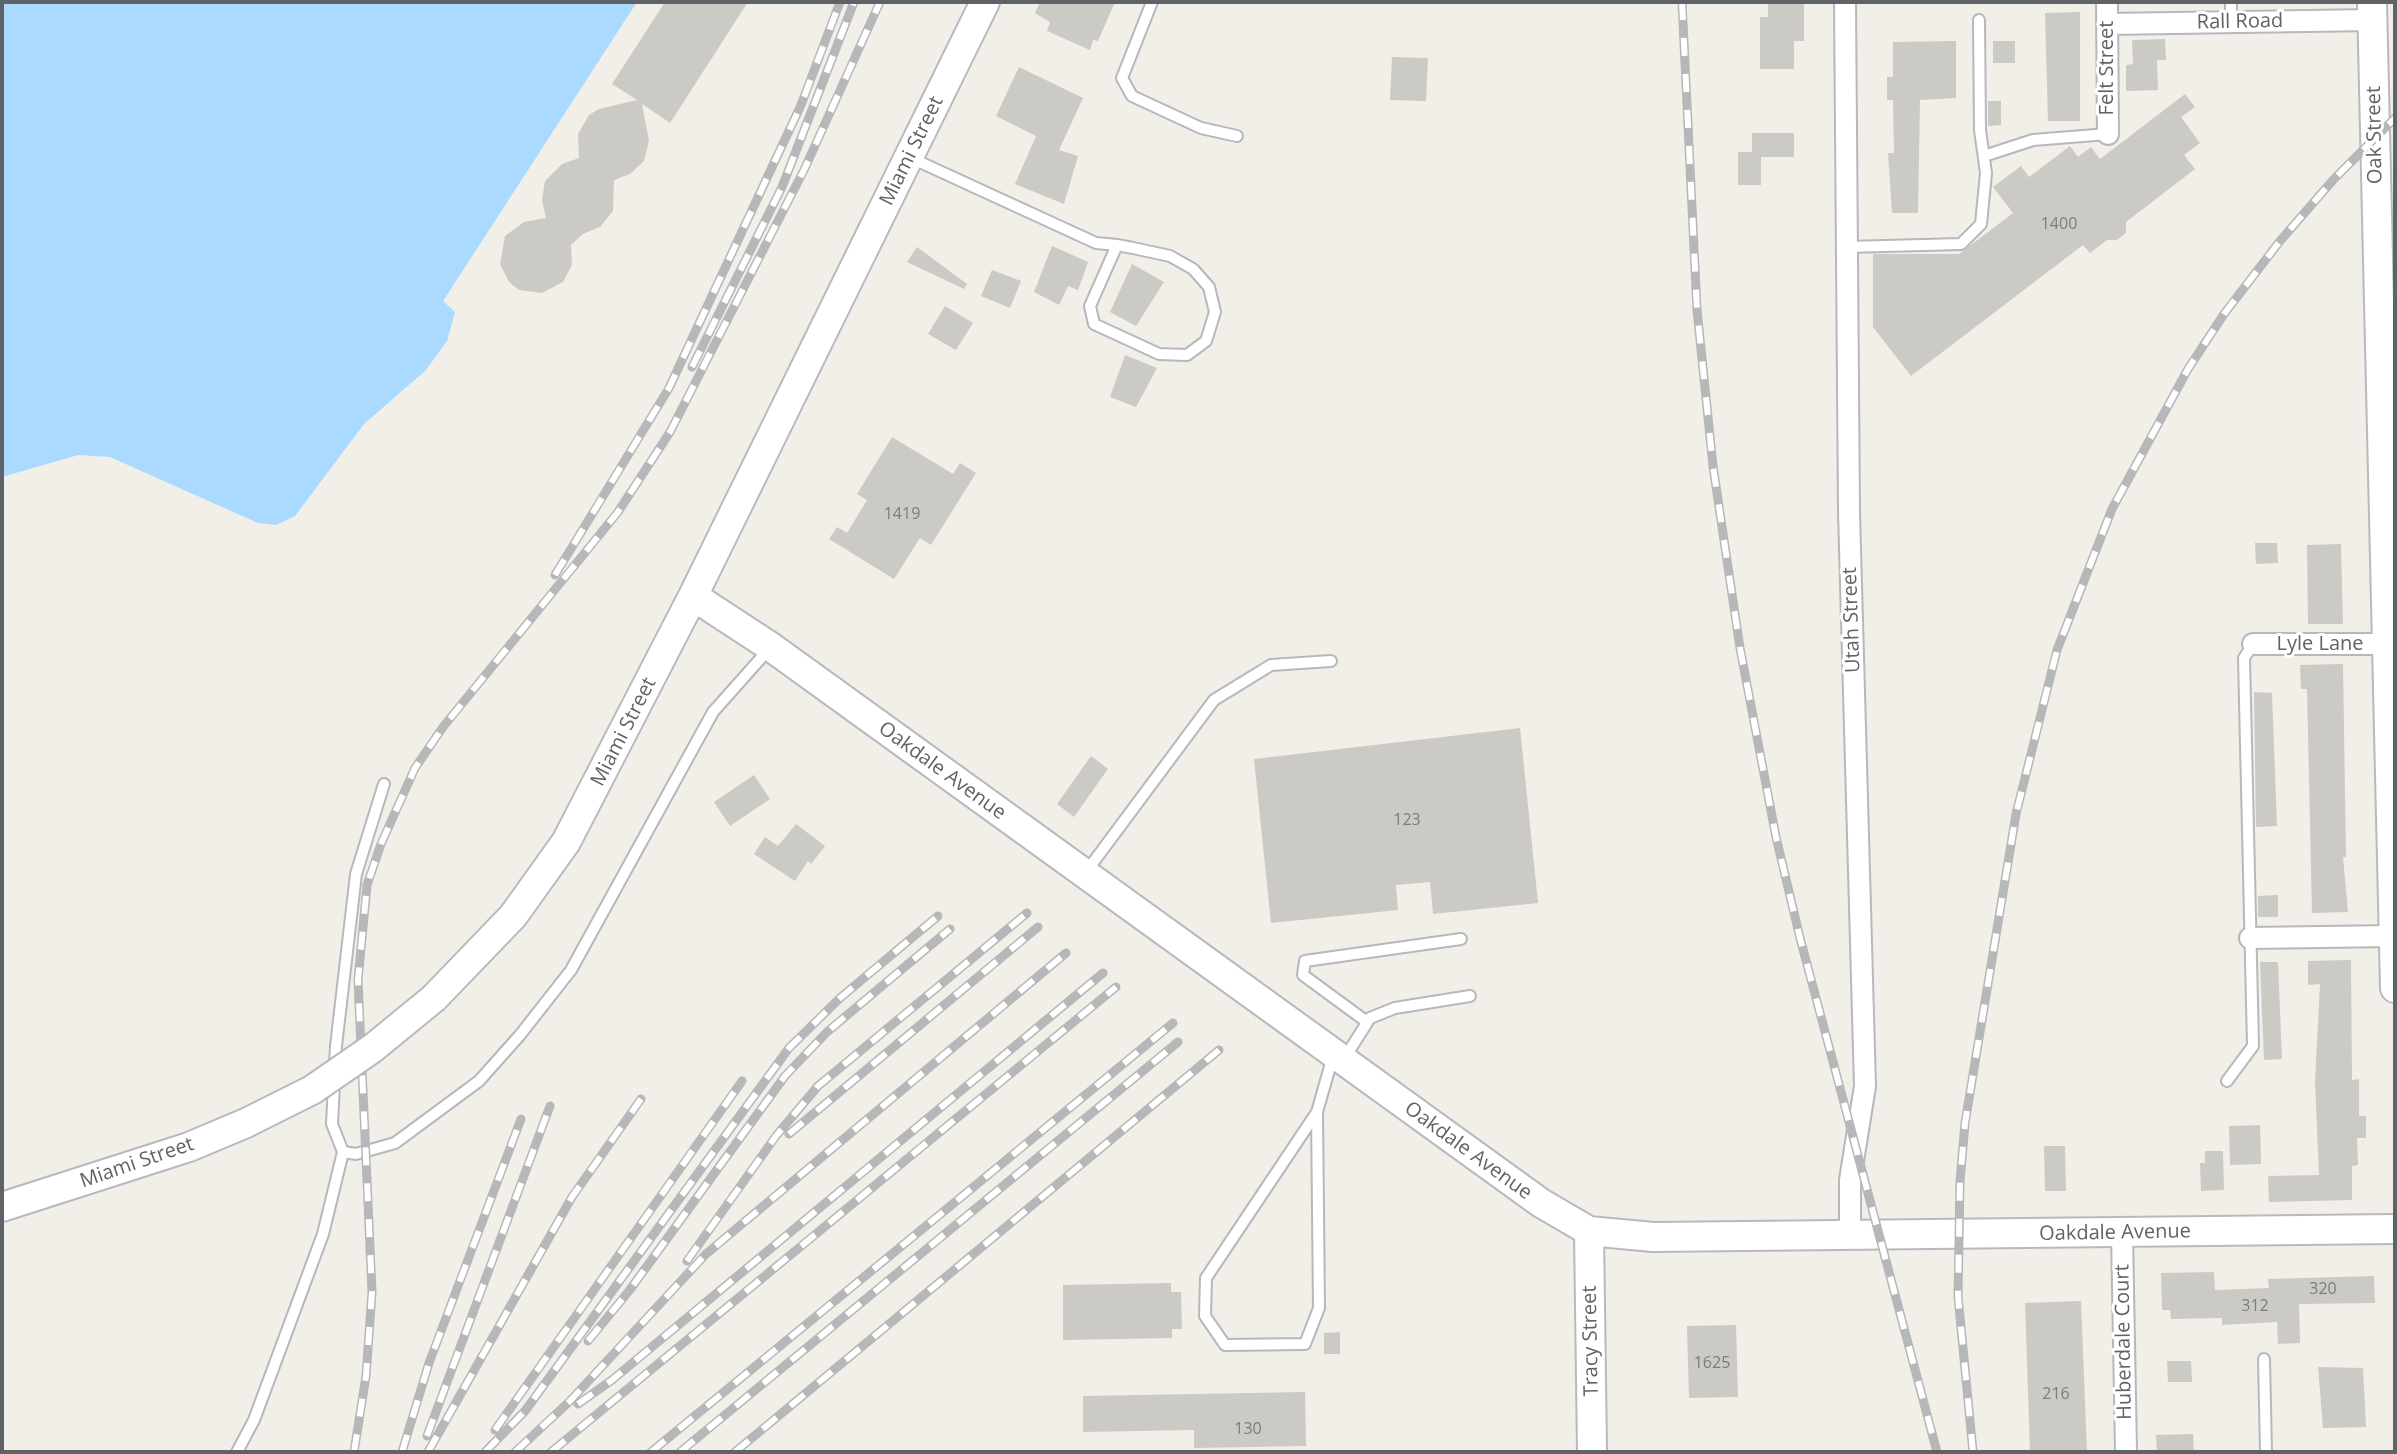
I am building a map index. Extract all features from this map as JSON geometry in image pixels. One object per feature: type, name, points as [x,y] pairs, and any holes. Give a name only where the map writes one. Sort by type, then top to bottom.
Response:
[{"type":"street","name":"Miami Street","points":[[2,1207],[162,1156],[246,1123],[312,1090],[373,1048],[434,998],[513,916],[566,842],[693,596],[985,2]]},
{"type":"street","name":"Utah Street","points":[[1845,2],[1849,513],[1865,1086],[1850,1180],[1850,1236]]},
{"type":"street","name":"Felt Street","points":[[2107,2],[2108,134]]},
{"type":"street","name":"Rall Road","points":[[2107,24],[2231,12],[2372,11]]},
{"type":"street","name":"Oak Street","points":[[2372,11],[2387,328],[2395,988]]},
{"type":"street","name":"Oakdale Avenue","points":[[693,596],[771,647],[1541,1203],[1589,1231],[1637,1237],[2395,1229]]},
{"type":"street","name":"Lyle Lane","points":[[2253,644],[2390,650]]},
{"type":"street","points":[[2250,938],[2394,936]]},
{"type":"street","name":"Tracy Street","points":[[1589,1231],[1592,1452]]},
{"type":"street","name":"Huberdale Court","points":[[2122,1233],[2126,1452]]},
{"type":"lane","points":[[1152,2],[1122,78],[1132,96],[1201,128],[1237,136]]},
{"type":"lane","points":[[1847,247],[1961,244],[1981,224],[1985,209],[1980,130],[1979,20]]},
{"type":"lane","points":[[1984,156],[2033,140],[2108,134]]},
{"type":"lane","points":[[909,157],[1096,243],[1117,245],[1170,256],[1193,269],[1209,287],[1215,312],[1206,341],[1187,355],[1159,354],[1094,324],[1090,306],[1117,245]]},
{"type":"lane","points":[[2227,1081],[2253,1046],[2244,658],[2253,644]]},
{"type":"lane","points":[[343,1152],[366,1152],[395,1143],[479,1081],[520,1035],[571,970],[713,712],[771,647]]},
{"type":"lane","points":[[1084,874],[1214,700],[1271,665],[1331,661]]},
{"type":"lane","points":[[237,1452],[254,1420],[323,1234],[343,1152],[332,1124],[344,972],[356,874],[384,784]]},
{"type":"lane","points":[[1367,1022],[1303,975],[1305,961],[1461,939]]},
{"type":"lane","points":[[1317,1112],[1319,1308],[1305,1344],[1225,1345],[1205,1316],[1206,1278],[1317,1112],[1338,1057],[1367,1022],[1395,1008],[1470,996]]},
{"type":"lane","points":[[2264,1359],[2266,1452]]},
{"type":"water","points":[[2,2],[637,2],[443,301],[455,312],[447,341],[426,370],[364,424],[295,516],[276,525],[258,523],[110,457],[78,455],[2,477]]},
{"type":"building","points":[[665,2],[748,2],[670,123],[642,104],[649,141],[644,161],[630,174],[614,180],[613,211],[600,227],[583,234],[571,245],[572,265],[563,282],[542,293],[519,290],[509,282],[500,264],[505,236],[524,222],[546,218],[542,200],[545,181],[562,164],[579,158],[578,134],[589,115],[599,109],[637,100],[612,84]]},
{"type":"building","points":[[1040,2],[1115,2],[1098,41],[1093,40],[1090,50],[1047,31],[1050,22],[1035,13]]},
{"type":"building","points":[[1768,2],[1804,2],[1804,41],[1794,41],[1794,69],[1760,69],[1760,17],[1768,17]]},
{"type":"building","points":[[2080,12],[2080,121],[2048,121],[2045,13]]},
{"type":"building","points":[[2165,39],[2166,60],[2157,60],[2158,90],[2126,91],[2126,65],[2133,64],[2132,40]]},
{"type":"building","points":[[1956,41],[1956,98],[1920,100],[1918,213],[1892,213],[1888,153],[1894,153],[1893,100],[1887,100],[1887,77],[1893,77],[1893,42]]},
{"type":"building","points":[[1993,41],[2015,41],[2015,63],[1993,63]]},
{"type":"building","points":[[1392,57],[1428,58],[1426,101],[1390,100]]},
{"type":"building","points":[[1019,67],[1083,98],[1059,150],[1078,156],[1064,204],[1015,184],[1036,136],[996,116]]},
{"type":"building","points":[[2185,94],[2195,107],[2181,117],[2200,143],[2184,155],[2195,169],[2126,222],[2126,233],[2117,240],[2107,240],[2090,253],[2083,245],[1911,376],[1873,327],[1873,254],[1959,254],[2013,213],[1993,187],[2021,166],[2029,177],[2070,146],[2078,157],[2091,147],[2100,159]]},
{"type":"building","points":[[1988,101],[2001,101],[2001,125],[1988,126]]},
{"type":"building","points":[[1752,133],[1794,133],[1794,157],[1761,157],[1761,185],[1738,185],[1738,152],[1752,152]]},
{"type":"building","points":[[1052,246],[1088,262],[1078,290],[1068,286],[1059,305],[1034,292]]},
{"type":"building","points":[[917,247],[967,284],[964,289],[907,262]]},
{"type":"building","points":[[1132,264],[1164,282],[1136,326],[1110,312]]},
{"type":"building","points":[[992,270],[1021,281],[1010,308],[981,296]]},
{"type":"building","points":[[945,306],[973,323],[956,350],[928,334]]},
{"type":"building","points":[[1125,355],[1157,368],[1136,407],[1110,397]]},
{"type":"building","points":[[892,437],[953,474],[960,463],[976,473],[931,545],[920,538],[894,579],[829,539],[837,527],[847,533],[867,500],[857,494]]},
{"type":"building","points":[[2255,543],[2277,543],[2278,563],[2256,564]]},
{"type":"building","points":[[2341,544],[2343,624],[2308,624],[2307,545]]},
{"type":"building","points":[[2343,664],[2346,857],[2343,857],[2348,912],[2312,913],[2307,689],[2301,689],[2300,665]]},
{"type":"building","points":[[2254,692],[2272,693],[2277,826],[2256,827]]},
{"type":"building","points":[[1520,728],[1538,903],[1433,914],[1430,882],[1396,885],[1398,910],[1271,923],[1254,759]]},
{"type":"building","points":[[1091,756],[1108,769],[1074,817],[1057,804]]},
{"type":"building","points":[[754,775],[770,799],[730,826],[714,802]]},
{"type":"building","points":[[796,824],[825,846],[811,864],[808,861],[795,881],[754,854],[765,837],[778,846]]},
{"type":"building","points":[[2278,895],[2278,917],[2258,917],[2258,896]]},
{"type":"building","points":[[2351,960],[2352,1080],[2359,1079],[2359,1116],[2366,1116],[2366,1138],[2357,1138],[2358,1165],[2352,1166],[2352,1200],[2269,1202],[2268,1176],[2319,1175],[2315,1081],[2320,984],[2308,985],[2308,961]]},
{"type":"building","points":[[2260,962],[2278,962],[2282,1059],[2264,1060]]},
{"type":"building","points":[[2260,1125],[2261,1164],[2230,1165],[2229,1126]]},
{"type":"building","points":[[2044,1146],[2065,1146],[2066,1191],[2045,1191]]},
{"type":"building","points":[[2205,1151],[2223,1151],[2224,1190],[2201,1191],[2200,1163],[2205,1163]]},
{"type":"building","points":[[2214,1272],[2215,1290],[2269,1288],[2268,1279],[2374,1276],[2375,1303],[2299,1304],[2300,1343],[2278,1344],[2277,1322],[2222,1325],[2222,1318],[2171,1319],[2170,1310],[2162,1310],[2161,1273]]},
{"type":"building","points":[[1171,1283],[1171,1292],[1181,1292],[1182,1329],[1172,1329],[1172,1338],[1063,1340],[1063,1285]]},
{"type":"building","points":[[2081,1301],[2087,1452],[2030,1452],[2025,1303]]},
{"type":"building","points":[[1736,1325],[1738,1397],[1689,1398],[1687,1326]]},
{"type":"building","points":[[1340,1332],[1340,1354],[1324,1354],[1324,1333]]},
{"type":"building","points":[[2167,1361],[2191,1361],[2192,1382],[2168,1382]]},
{"type":"building","points":[[2318,1367],[2363,1368],[2366,1427],[2323,1428]]},
{"type":"building","points":[[1305,1392],[1306,1446],[1194,1448],[1194,1430],[1083,1432],[1083,1396]]},
{"type":"building","points":[[2193,1434],[2194,1452],[2157,1452],[2156,1435]]},
{"type":"railway","points":[[555,575],[669,388],[801,105],[840,2]]},
{"type":"railway","points":[[692,367],[782,187],[854,2]]},
{"type":"railway","points":[[354,1452],[366,1376],[372,1292],[358,980],[367,885],[381,844],[415,768],[443,727],[618,512],[670,432],[804,170],[880,2]]},
{"type":"railway","points":[[1682,2],[1697,310],[1713,466],[1740,648],[1776,837],[1800,938],[1937,1452]]},
{"type":"railway","points":[[1973,1452],[1958,1296],[1960,1181],[1965,1123],[2016,814],[2057,650],[2112,509],[2188,369],[2224,314],[2280,241],[2334,179],[2395,118]]},
{"type":"railway","points":[[687,1261],[776,1136],[818,1086],[1027,913]]},
{"type":"railway","points":[[485,1452],[525,1411],[789,1048],[840,998],[938,916]]},
{"type":"railway","points":[[789,1134],[1038,927]]},
{"type":"railway","points":[[588,1341],[629,1291],[785,1076],[827,1032],[950,929]]},
{"type":"railway","points":[[515,1452],[569,1402],[706,1254],[1066,953]]},
{"type":"railway","points":[[578,1404],[612,1380],[1103,973]]},
{"type":"railway","points":[[551,1452],[1116,987]]},
{"type":"railway","points":[[651,1452],[1173,1023]]},
{"type":"railway","points":[[680,1452],[1178,1042]]},
{"type":"railway","points":[[735,1452],[1219,1050]]},
{"type":"railway","points":[[495,1430],[742,1081]]},
{"type":"railway","points":[[428,1452],[572,1197],[641,1099]]},
{"type":"railway","points":[[427,1436],[550,1106]]},
{"type":"railway","points":[[402,1452],[429,1363],[521,1119]]}]
